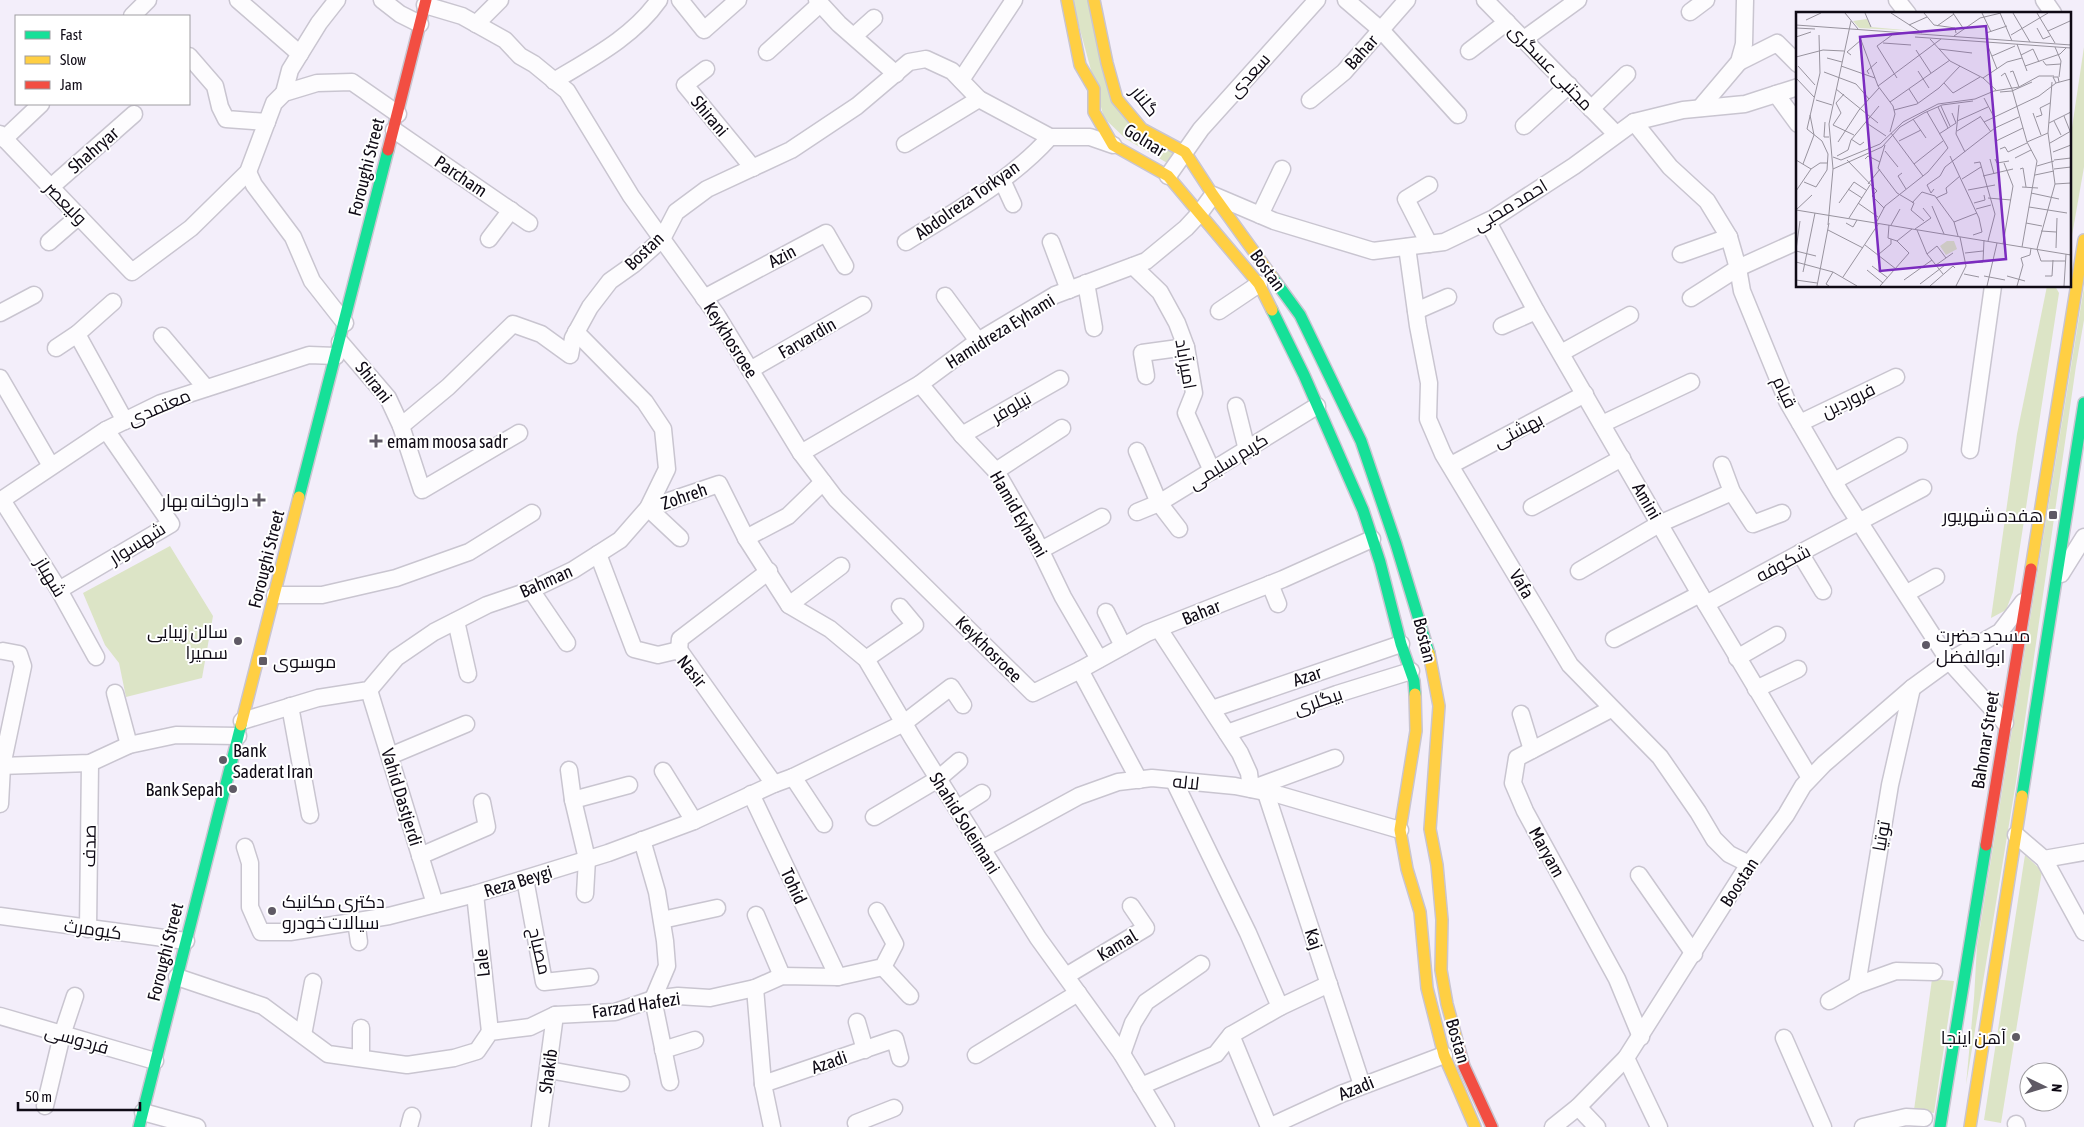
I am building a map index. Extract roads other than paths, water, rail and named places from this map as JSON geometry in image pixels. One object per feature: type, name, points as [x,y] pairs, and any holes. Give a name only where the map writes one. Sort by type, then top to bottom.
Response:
[{"type":"main road","name":"Golnar","points":[[1067,0],[1080,65],[1094,89],[1094,112],[1113,145],[1168,176],[1199,214]]},
{"type":"main road","name":"گلنار","points":[[1094,0],[1107,63],[1117,99],[1142,129],[1185,152],[1212,195]]},
{"type":"main road","name":"Foroughi Street","points":[[141,1119],[345,323],[425,2]]},
{"type":"main road","name":"Bostan","points":[[1212,195],[1300,315],[1356,432],[1396,544],[1428,645],[1439,706],[1430,828],[1437,866],[1442,920],[1441,970],[1464,1066],[1492,1127]]},
{"type":"main road","name":"Bostan","points":[[1199,214],[1259,284],[1317,406],[1363,510],[1372,539],[1414,681],[1416,731],[1400,830],[1407,869],[1420,912],[1427,988],[1444,1055],[1475,1127]]},
{"type":"main road","name":"Bahonar Street","points":[[1940,1127],[2026,599],[2073,288],[2084,240]]},
{"type":"main road","points":[[1970,1127],[2057,580],[2077,488],[2084,404]]},
{"type":"main road","points":[[1954,1041],[1961,1087],[1967,1090],[1977,1079]]},
{"type":"street","points":[[238,0],[300,54]]},
{"type":"street","points":[[337,0],[290,70],[284,93],[274,104],[248,172],[254,185],[293,237],[312,281],[345,323]]},
{"type":"street","points":[[382,0],[400,14],[420,24]]},
{"type":"street","points":[[476,24],[500,0]]},
{"type":"street","points":[[554,80],[614,45],[659,0]]},
{"type":"street","points":[[680,0],[704,30],[738,0]]},
{"type":"street","points":[[1014,0],[961,80],[979,99],[1050,137],[1090,137],[1113,145]]},
{"type":"street","name":"سعدی","points":[[1168,176],[1201,129],[1317,0]]},
{"type":"street","points":[[1346,0],[1381,30],[1458,116]]},
{"type":"street","name":"Bahar","points":[[1310,100],[1344,72],[1408,0]]},
{"type":"street","name":"مجتبی عسگری","points":[[1485,0],[1616,134]]},
{"type":"street","points":[[1524,39],[1578,0]]},
{"type":"street","points":[[1690,12],[1706,0]]},
{"type":"street","points":[[1897,0],[1906,12]]},
{"type":"street","points":[[2044,0],[2051,12]]},
{"type":"street","points":[[1700,108],[1738,62],[1744,44],[1744,1]]},
{"type":"street","name":"Keykhosroee","points":[[425,2],[462,16],[505,40],[520,56],[534,64],[567,91],[631,196],[704,298],[801,453],[836,499],[1033,693]]},
{"type":"street","points":[[767,52],[818,2],[896,74]]},
{"type":"street","points":[[854,36],[874,18]]},
{"type":"street","points":[[1469,51],[1507,22]]},
{"type":"street","points":[[1738,62],[1777,43],[1796,62]]},
{"type":"street","points":[[190,57],[215,86],[220,107],[226,119],[267,122]]},
{"type":"street","name":"Bostan","points":[[402,426],[448,387],[513,324],[541,334],[570,355],[573,338],[590,307],[610,281],[634,264],[662,239],[676,212],[707,189],[791,150],[850,111],[909,62],[926,59],[952,71],[961,80]]},
{"type":"street","name":"Shirani","points":[[706,68],[685,85],[753,168]]},
{"type":"street","points":[[1591,109],[1627,74]]},
{"type":"street","points":[[284,93],[317,83],[352,82],[398,114]]},
{"type":"street","points":[[1524,126],[1569,85]]},
{"type":"street","name":"احمد محبی","points":[[1212,195],[1260,214],[1373,251],[1444,242],[1488,222],[1574,166],[1634,122],[1683,110],[1745,104],[1796,87]]},
{"type":"street","points":[[1776,94],[1796,121]]},
{"type":"street","points":[[906,144],[979,99]]},
{"type":"street","points":[[2,136],[39,105]]},
{"type":"street","name":"Shahryar","points":[[51,187],[134,114]]},
{"type":"street","name":"قیام","points":[[1634,122],[1670,167],[1707,202],[1729,237],[1742,291],[1787,401],[1860,523],[1907,593],[1949,661],[2005,723]]},
{"type":"street","name":"Parcham","points":[[394,130],[529,223]]},
{"type":"street","name":"ولیعصر","points":[[2,136],[132,272],[191,228],[248,172]]},
{"type":"street","name":"Abdolreza Torkyan","points":[[906,242],[1002,180],[1050,137]]},
{"type":"street","points":[[1260,214],[1282,169]]},
{"type":"street","points":[[1002,180],[1013,204]]},
{"type":"street","points":[[1429,185],[1406,200],[1429,244]]},
{"type":"street","name":"Hamidreza Eyhami","points":[[801,453],[920,384],[978,341],[1056,295],[1146,261],[1199,214],[1212,195]]},
{"type":"street","points":[[489,239],[511,210]]},
{"type":"street","points":[[49,242],[78,216]]},
{"type":"street","name":"Amini","points":[[1488,222],[1536,311],[1703,600],[1810,778]]},
{"type":"street","name":"Azin","points":[[704,298],[826,233],[845,266]]},
{"type":"street","points":[[1681,254],[1729,237]]},
{"type":"street","points":[[1051,242],[1069,290]]},
{"type":"street","points":[[1691,298],[1738,268],[1796,242]]},
{"type":"street","name":"Vafa","points":[[1407,246],[1429,383],[1428,419],[1450,466],[1570,666],[1660,757],[1714,839],[1729,854],[1750,864]]},
{"type":"street","name":"امیرآباد","points":[[1133,266],[1160,292],[1186,347],[1194,393],[1186,413],[1212,471]]},
{"type":"street","points":[[1086,283],[1094,328]]},
{"type":"street","points":[[1219,311],[1259,284]]},
{"type":"street","points":[[1970,450],[1993,288]]},
{"type":"street","points":[[0,314],[34,294]]},
{"type":"street","points":[[945,296],[978,341]]},
{"type":"street","points":[[1416,311],[1448,297]]},
{"type":"street","points":[[56,348],[77,334],[113,302]]},
{"type":"street","name":"Farvardin","points":[[750,370],[863,305]]},
{"type":"street","points":[[1502,326],[1536,311]]},
{"type":"street","points":[[1561,353],[1630,315]]},
{"type":"street","name":"Bahman","points":[[370,690],[396,658],[434,632],[487,604],[531,590],[573,570],[620,540],[648,508],[666,469],[663,430],[645,402],[576,332]]},
{"type":"street","points":[[77,334],[125,421]]},
{"type":"street","points":[[162,336],[206,388]]},
{"type":"street","points":[[1146,376],[1142,353],[1186,347]]},
{"type":"street","name":"Shirani","points":[[338,349],[388,398],[402,426],[422,490],[519,432]]},
{"type":"street","name":"معتمدی","points":[[1,501],[106,430],[161,403],[309,354],[338,349]]},
{"type":"street","name":"فروردین","points":[[1800,423],[1896,376]]},
{"type":"street","points":[[0,378],[51,466]]},
{"type":"street","name":"نیلوفر","points":[[962,435],[1060,379]]},
{"type":"street","points":[[1602,424],[1691,382]]},
{"type":"street","name":"Hamid Eyhami","points":[[920,384],[962,435],[996,471],[1041,550],[1063,597],[1099,659]]},
{"type":"street","name":"بهشتی","points":[[1450,466],[1585,394]]},
{"type":"street","points":[[1236,406],[1247,450]]},
{"type":"street","name":"کریم سلیمی","points":[[1137,512],[1159,504],[1317,406]]},
{"type":"street","points":[[996,471],[1062,428]]},
{"type":"street","name":"شهسوار","points":[[59,590],[171,524],[106,430]]},
{"type":"street","points":[[1834,481],[1899,446]]},
{"type":"street","points":[[1137,451],[1159,504],[1180,529]]},
{"type":"street","points":[[1532,507],[1622,458]]},
{"type":"street","points":[[1722,466],[1732,492],[1753,524],[1782,513]]},
{"type":"street","points":[[746,538],[788,516],[823,482]]},
{"type":"street","name":"Zohreh","points":[[648,508],[718,484],[746,538]]},
{"type":"street","name":"شکوفه","points":[[1614,639],[1703,600],[1800,553],[1924,488]]},
{"type":"street","points":[[1579,571],[1659,524],[1732,492]]},
{"type":"street","name":"شهباز","points":[[1,501],[59,590],[96,657]]},
{"type":"street","points":[[648,508],[680,538]]},
{"type":"street","points":[[275,595],[322,595],[396,578],[468,552],[532,513]]},
{"type":"street","points":[[1041,550],[1102,517]]},
{"type":"street","points":[[2057,580],[2084,537]]},
{"type":"street","name":"Shahid Soleimani","points":[[746,538],[769,571],[789,605],[830,629],[866,659],[938,779],[1038,938],[1122,1054],[1166,1127]]},
{"type":"street","name":"Bahar","points":[[1033,693],[1159,629],[1270,584],[1372,539]]},
{"type":"street","points":[[1800,553],[1823,591]]},
{"type":"street","name":"Nasir","points":[[598,554],[634,649],[658,655],[679,650],[774,784]]},
{"type":"street","points":[[789,605],[841,566]]},
{"type":"street","points":[[679,650],[680,639],[769,571]]},
{"type":"street","points":[[1907,593],[1936,576]]},
{"type":"street","points":[[1270,584],[1278,604]]},
{"type":"street","points":[[531,590],[567,643]]},
{"type":"street","points":[[1949,661],[2000,632],[2026,599]]},
{"type":"street","points":[[866,659],[915,625],[900,607]]},
{"type":"street","points":[[1106,612],[1123,646]]},
{"type":"street","points":[[456,621],[468,674]]},
{"type":"street","name":"Kaj","points":[[1159,629],[1240,752],[1258,791],[1329,984],[1362,1085]]},
{"type":"street","points":[[1737,658],[1777,635]]},
{"type":"street","name":"Azar","points":[[1212,709],[1402,644]]},
{"type":"street","points":[[0,804],[1,766],[23,666],[19,654],[4,651]]},
{"type":"street","name":"Boostan","points":[[1554,1127],[1578,1107],[1626,1058],[1641,1038],[1750,864],[1786,815],[1802,786],[1824,764],[1912,688],[1949,661]]},
{"type":"street","points":[[1756,689],[1798,669]]},
{"type":"street","points":[[1080,670],[1138,780]]},
{"type":"street","name":"بیگلری","points":[[1227,732],[1410,671]]},
{"type":"street","name":"Reza Beygi","points":[[245,847],[250,863],[250,907],[261,932],[290,932],[389,916],[525,879],[694,821],[751,794],[793,777],[904,723],[951,687],[963,705]]},
{"type":"street","name":"توتیا","points":[[1857,985],[1890,785],[1912,688]]},
{"type":"street","points":[[1,766],[90,763],[128,745],[176,735],[240,729],[290,706],[318,698],[370,690]]},
{"type":"street","name":"Vahid Dastjerdi","points":[[370,690],[435,904]]},
{"type":"street","points":[[115,692],[128,745]]},
{"type":"street","points":[[290,706],[310,815]]},
{"type":"street","name":"Maryam","points":[[1611,709],[1517,758],[1512,783],[1525,811],[1617,980],[1641,1038]]},
{"type":"street","points":[[1521,714],[1532,750]]},
{"type":"street","points":[[390,756],[466,724]]},
{"type":"street","points":[[1258,791],[1335,758]]},
{"type":"street","points":[[874,817],[938,779],[959,761]]},
{"type":"street","name":"صدف","points":[[88,929],[90,763]]},
{"type":"street","points":[[569,770],[573,800],[587,859],[585,894]]},
{"type":"street","points":[[664,771],[694,821]]},
{"type":"street","points":[[793,777],[824,824]]},
{"type":"street","name":"لاله","points":[[982,849],[1079,796],[1118,782],[1152,778],[1258,791],[1400,830]]},
{"type":"street","points":[[1174,781],[1248,933],[1280,1007]]},
{"type":"street","points":[[573,800],[628,785]]},
{"type":"street","points":[[957,809],[982,793]]},
{"type":"street","name":"Tohid","points":[[751,794],[838,977]]},
{"type":"street","points":[[420,856],[487,828],[482,802]]},
{"type":"street","points":[[2016,835],[2044,859],[2082,926]]},
{"type":"street","points":[[642,840],[657,892],[662,920],[667,966],[653,999],[670,1082]]},
{"type":"street","points":[[2044,859],[2084,852]]},
{"type":"street","points":[[1639,875],[1694,954]]},
{"type":"street","name":"مصباح","points":[[525,879],[544,982],[590,978]]},
{"type":"street","name":"Lale","points":[[475,894],[490,1032]]},
{"type":"street","name":"Kamal","points":[[1066,976],[1146,928],[1131,906]]},
{"type":"street","points":[[662,920],[716,908]]},
{"type":"street","points":[[877,911],[895,944],[883,966],[910,996]]},
{"type":"street","points":[[756,915],[782,976]]},
{"type":"street","name":"کیومرث","points":[[0,916],[186,941]]},
{"type":"street","points":[[356,921],[359,942]]},
{"type":"street","points":[[1122,1054],[1133,1024],[1146,1002],[1201,964]]},
{"type":"street","name":"Farzad Hafezi","points":[[490,1032],[530,1027],[555,1015],[615,1012],[653,999],[678,996],[710,998],[755,988],[782,976],[838,977],[883,966]]},
{"type":"street","points":[[1829,1001],[1857,985],[1896,971],[1934,972]]},
{"type":"street","points":[[177,977],[263,1006],[328,1054],[407,1065],[454,1058],[477,1051],[490,1032]]},
{"type":"street","points":[[303,1034],[313,982]]},
{"type":"street","points":[[1141,1086],[1216,1054],[1231,1035],[1280,1007],[1329,984]]},
{"type":"street","points":[[755,988],[763,1084],[772,1127]]},
{"type":"street","points":[[976,1055],[1078,993]]},
{"type":"street","points":[[46,1106],[62,1035],[75,996]]},
{"type":"street","name":"Shakib","points":[[540,1127],[555,1015]]},
{"type":"street","name":"فردوسی","points":[[0,1016],[155,1061]]},
{"type":"street","points":[[857,1022],[865,1050]]},
{"type":"street","points":[[360,1028],[361,1058]]},
{"type":"street","points":[[1231,1035],[1269,1127]]},
{"type":"street","points":[[1784,1038],[1823,1127]]},
{"type":"street","name":"Azadi","points":[[763,1084],[895,1039],[900,1058]]},
{"type":"street","points":[[663,1050],[695,1040]]},
{"type":"street","name":"Azadi","points":[[1269,1127],[1362,1085],[1444,1055]]},
{"type":"street","points":[[1626,1058],[1659,1127]]},
{"type":"street","points":[[549,1070],[621,1083]]},
{"type":"street","points":[[1578,1107],[1598,1127]]},
{"type":"street","points":[[858,1127],[856,1123],[894,1108]]},
{"type":"street","points":[[1863,1127],[1906,1116],[1924,1118]]},
{"type":"street","points":[[141,1119],[197,1127]]},
{"type":"place","name":"emam moosa sadr","points":[[376,441]]},
{"type":"place","name":"داروخانه بهار","points":[[259,500]]},
{"type":"place","name":"هفده شهریور","points":[[2053,515]]},
{"type":"place","name":"سالن زیبایی سمیرا","points":[[238,641]]},
{"type":"place","name":"مسجد حضرت ابوالفضل","points":[[1926,645]]},
{"type":"place","name":"موسوی","points":[[263,661]]},
{"type":"place","name":"Bank Saderat Iran","points":[[223,760]]},
{"type":"place","name":"Bank Sepah","points":[[233,789]]},
{"type":"place","name":"دکتری مکانیک سیالات خودرو","points":[[272,911]]},
{"type":"place","name":"آهن اینجا","points":[[2016,1037]]}]
